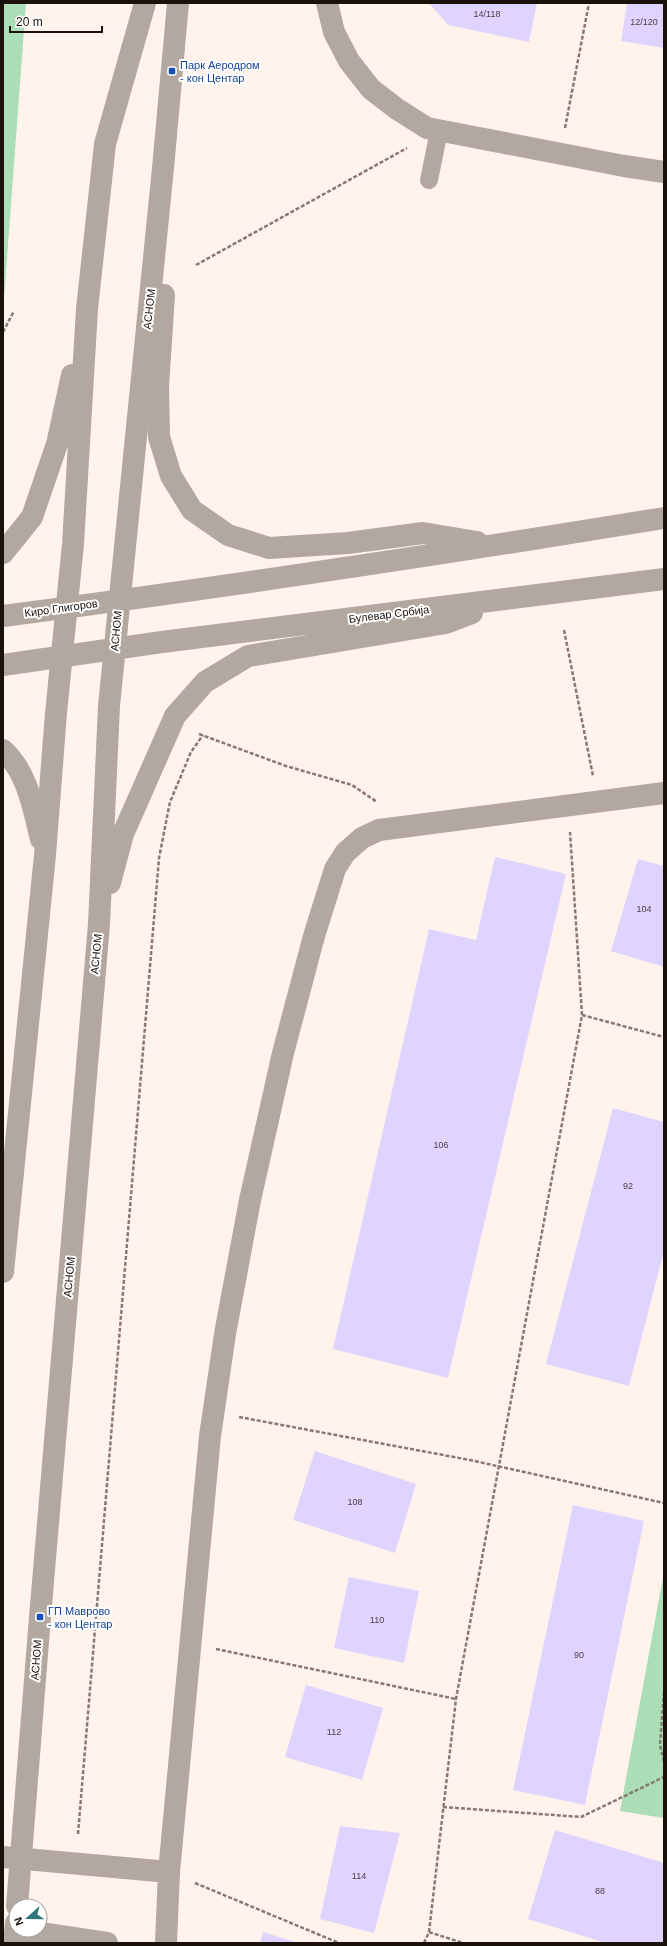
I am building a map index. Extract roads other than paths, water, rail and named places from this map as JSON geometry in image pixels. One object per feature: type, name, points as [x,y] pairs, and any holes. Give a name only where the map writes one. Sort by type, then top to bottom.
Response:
[{"type":"street","points":[[3,1272],[45,855],[73,544],[87,309],[105,144],[145,3]]},
{"type":"street","name":"АСНОМ","points":[[16,1898],[12,1857],[40,1617],[99,924],[109,706],[178,3]]},
{"type":"street","points":[[327,3],[334,32],[349,62],[371,89],[403,113],[427,128],[560,154],[664,172]]},
{"type":"street","points":[[163,168],[166,268],[158,387],[159,437],[171,476],[192,510],[228,535],[269,548],[348,543],[423,533],[498,545]]},
{"type":"street","points":[[3,554],[32,517],[57,444],[87,309]]},
{"type":"street","points":[[119,600],[498,545],[664,518]]},
{"type":"street","name":"Булевар Србија","points":[[114,650],[664,579]]},
{"type":"street","points":[[99,924],[123,834],[153,762],[175,716],[204,682],[248,656],[446,622],[508,599]]},
{"type":"street","name":"Киро Глигоров","points":[[3,616],[119,600]]},
{"type":"street","points":[[3,666],[114,650]]},
{"type":"street","points":[[3,750],[12,758],[27,786],[45,855]]},
{"type":"street","points":[[166,1943],[169,1872],[190,1643],[214,1412],[225,1334],[253,1185],[283,1054],[314,936],[334,869],[345,853],[362,838],[379,830],[664,793]]},
{"type":"street","points":[[12,1857],[169,1872]]},
{"type":"street","points":[[48,1934],[107,1943]]},
{"type":"lane","points":[[429,180],[439,131]]},
{"type":"place","name":"Парк Аеродром - кон Центар","points":[[172,71]]},
{"type":"place","name":"ГП Маврово - кон Центар","points":[[40,1617]]}]
